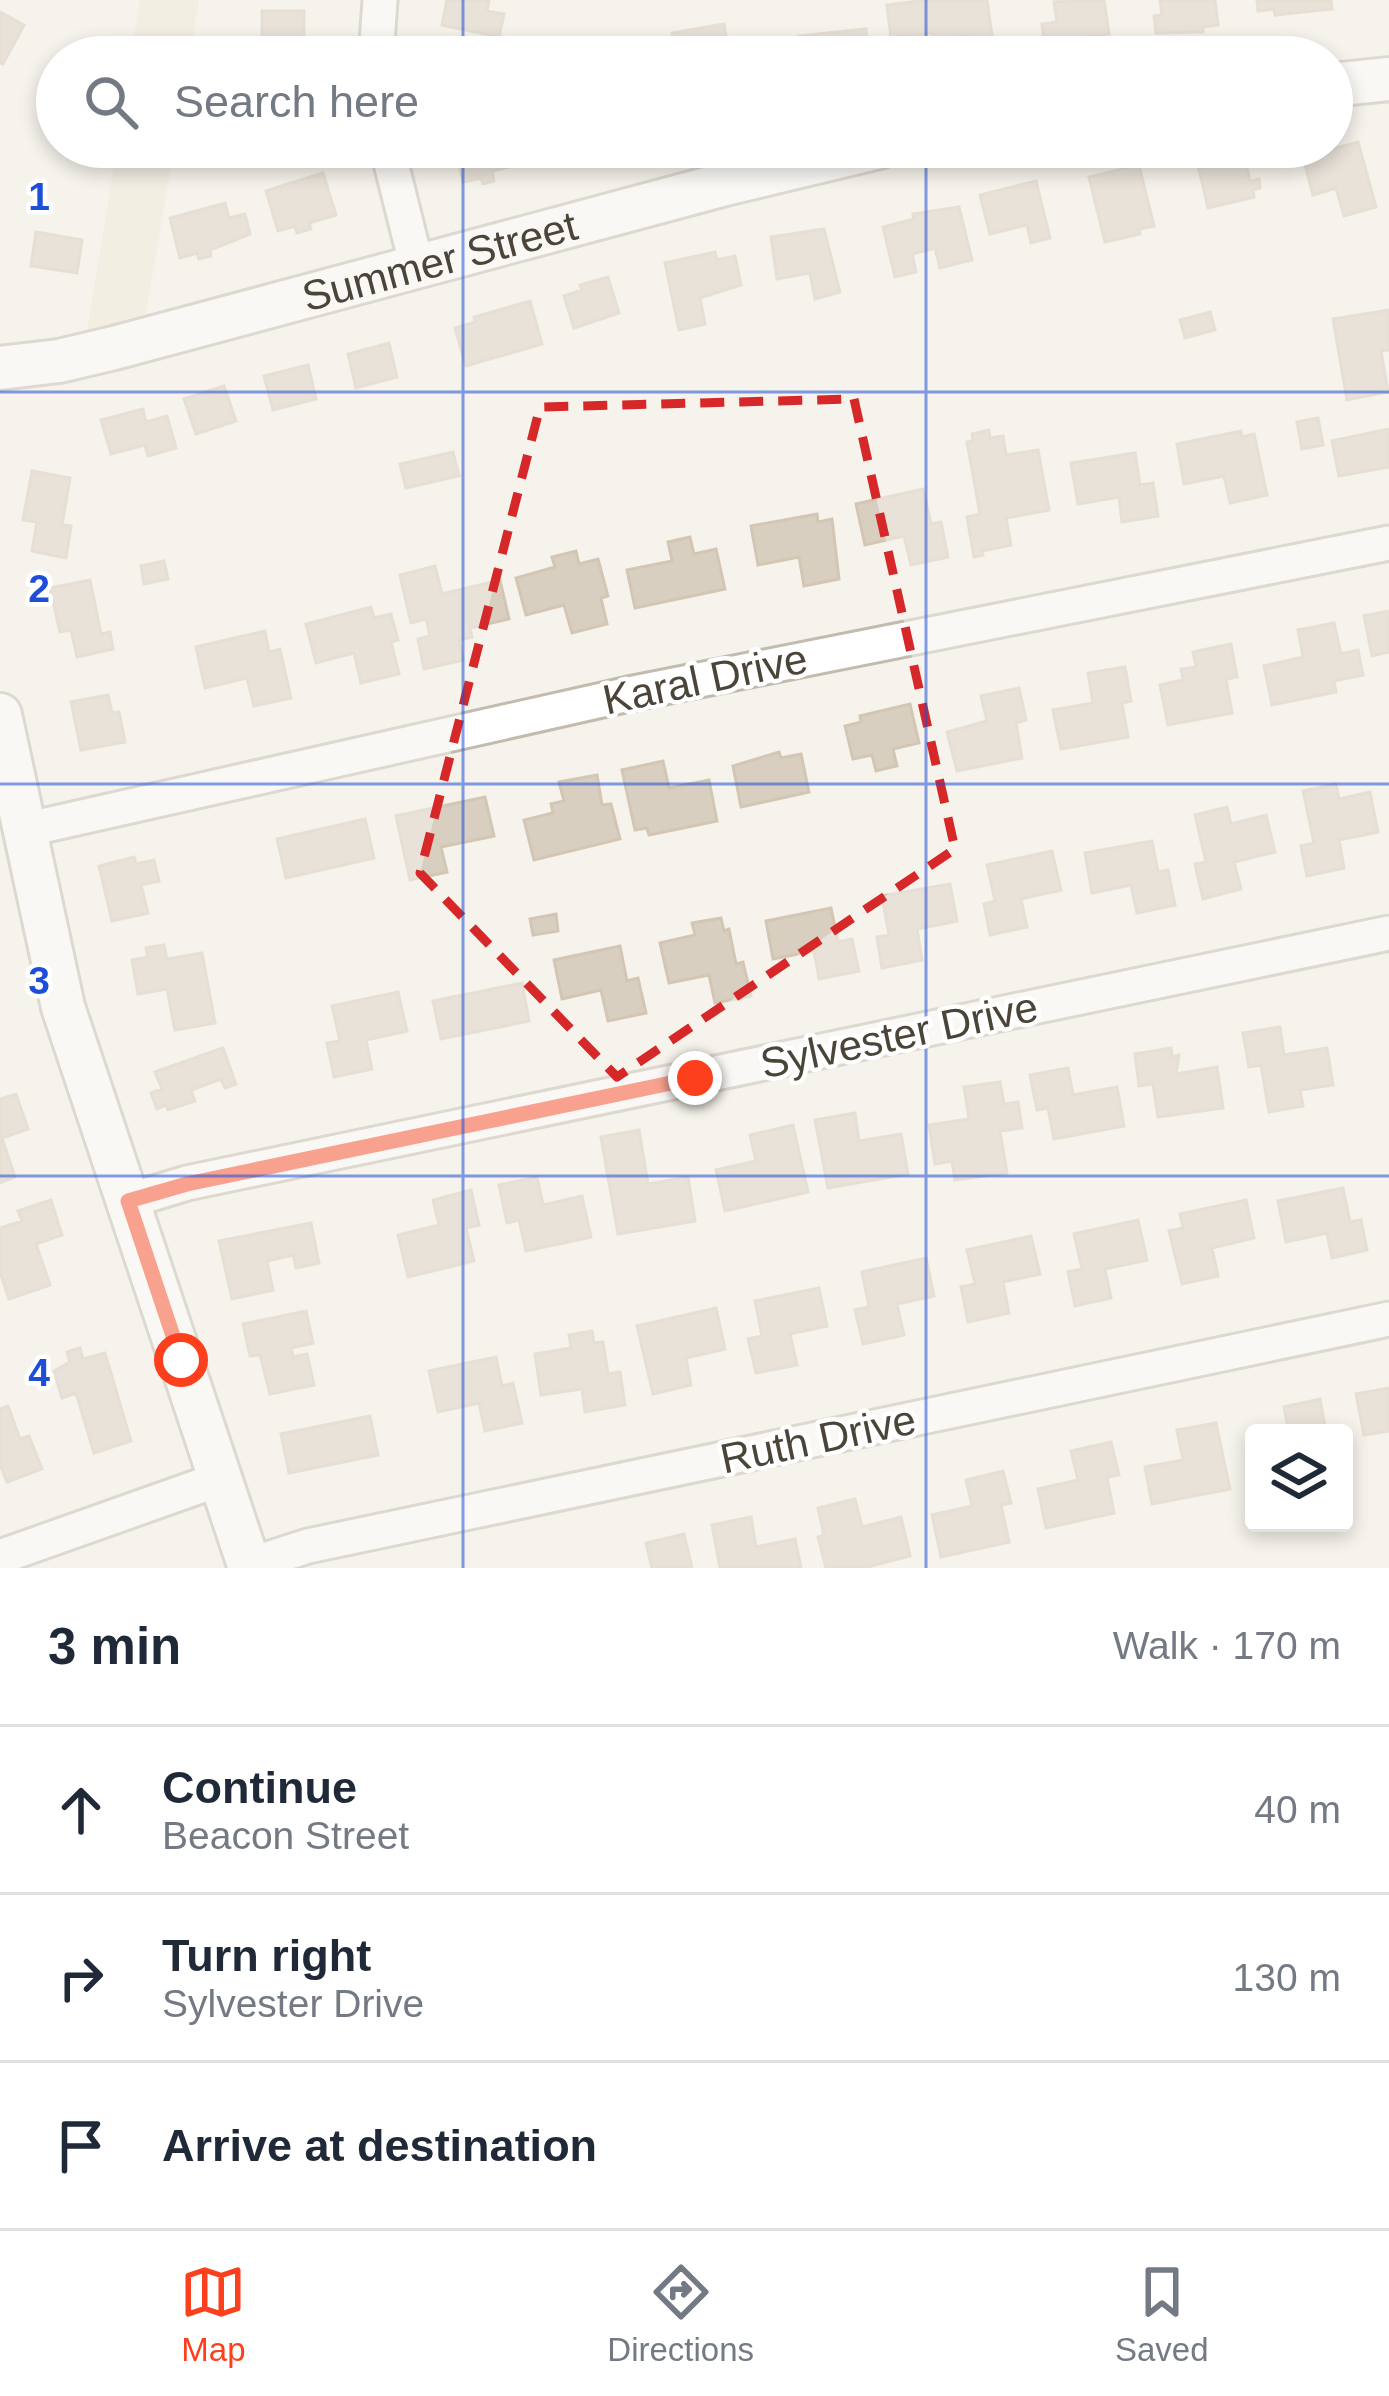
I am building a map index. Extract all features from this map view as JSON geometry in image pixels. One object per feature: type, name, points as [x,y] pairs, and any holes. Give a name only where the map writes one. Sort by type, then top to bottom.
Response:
[{"type":"street","points":[[377,36],[380,0]]},
{"type":"street","points":[[1353,83],[1389,80]]},
{"type":"street","points":[[392,168],[417,266]]},
{"type":"street","name":"Summer Street","points":[[0,368],[114,348],[797,168]]},
{"type":"street","name":"Karal Drive","points":[[24,830],[668,686],[1389,543]]},
{"type":"street","points":[[0,715],[63,1007],[249,1567]]},
{"type":"street","name":"Sylvester Drive","points":[[128,1201],[187,1184],[1389,933]]},
{"type":"street","name":"Ruth Drive","points":[[249,1567],[308,1546],[1389,1319]]},
{"type":"street","points":[[0,1557],[220,1479]]},
{"type":"highlighted area","points":[[854,399],[955,849],[617,1077],[420,873],[540,407]]},
{"type":"shaded area","points":[[140,0],[199,0],[193,36],[134,36]]},
{"type":"shaded area","points":[[114,168],[170,168],[146,314],[87,331]]},
{"type":"building","points":[[447,0],[489,0],[487,11],[504,14],[499,36],[442,25]]},
{"type":"building","points":[[987,0],[992,36],[891,36],[887,5]]},
{"type":"building","points":[[1104,0],[1109,34],[1043,36],[1042,24],[1057,22],[1054,2]]},
{"type":"building","points":[[1160,0],[1215,0],[1218,25],[1203,27],[1203,32],[1156,33],[1154,16],[1162,15]]},
{"type":"building","points":[[1257,0],[1331,0],[1332,9],[1275,15],[1274,9],[1258,11]]},
{"type":"building","points":[[262,11],[304,11],[304,36],[262,36]]},
{"type":"building","points":[[0,12],[24,25],[3,64],[0,63]]},
{"type":"building","points":[[724,24],[726,36],[672,36]]},
{"type":"building","points":[[866,29],[867,36],[799,36]]},
{"type":"building","points":[[1358,142],[1376,207],[1344,216],[1336,188],[1313,195],[1306,168],[1353,168],[1353,143]]},
{"type":"building","points":[[460,168],[504,168],[492,171],[494,181],[463,182]]},
{"type":"building","points":[[1140,168],[1154,226],[1105,242],[1089,177]]},
{"type":"building","points":[[1247,168],[1250,181],[1259,179],[1260,188],[1253,190],[1254,197],[1208,208],[1199,169]]},
{"type":"building","points":[[323,173],[336,215],[309,223],[311,229],[297,233],[295,226],[278,231],[266,191]]},
{"type":"building","points":[[1036,181],[1050,238],[1031,243],[1027,225],[990,234],[980,195]]},
{"type":"building","points":[[225,203],[229,218],[245,214],[250,234],[210,250],[211,256],[199,259],[197,253],[180,258],[170,218]]},
{"type":"building","points":[[959,207],[972,260],[940,268],[935,248],[912,254],[916,272],[895,277],[883,227],[914,219],[913,214]]},
{"type":"building","points":[[824,229],[840,292],[815,299],[810,273],[777,279],[771,237]]},
{"type":"building","points":[[36,232],[82,240],[77,273],[31,266]]},
{"type":"building","points":[[715,252],[717,260],[735,256],[741,285],[700,298],[705,324],[679,330],[665,263]]},
{"type":"building","points":[[608,277],[619,313],[574,328],[564,296],[582,290],[580,285]]},
{"type":"building","points":[[530,301],[542,344],[466,366],[455,328],[475,322],[474,317]]},
{"type":"building","points":[[1389,310],[1389,350],[1381,351],[1388,392],[1347,400],[1333,319]]},
{"type":"building","points":[[1210,312],[1215,330],[1185,338],[1180,320]]},
{"type":"building","points":[[389,343],[397,377],[356,388],[348,354]]},
{"type":"building","points":[[308,365],[316,399],[273,410],[264,376]]},
{"type":"building","points":[[224,386],[236,421],[196,434],[184,399]]},
{"type":"building","points":[[143,409],[146,422],[167,416],[176,448],[148,456],[145,445],[111,454],[101,420]]},
{"type":"building","points":[[1318,418],[1323,445],[1302,449],[1297,422]]},
{"type":"building","points":[[1389,429],[1389,467],[1339,476],[1332,441]]},
{"type":"building","points":[[989,430],[990,438],[1003,436],[1006,455],[1038,450],[1049,510],[1006,518],[1011,545],[974,557],[967,517],[980,514],[967,442],[973,441],[972,434]]},
{"type":"building","points":[[1241,431],[1242,437],[1254,434],[1267,495],[1230,503],[1224,476],[1184,484],[1177,444]]},
{"type":"building","points":[[453,452],[459,476],[406,488],[400,464]]},
{"type":"building","points":[[1135,453],[1140,485],[1153,483],[1158,516],[1122,522],[1119,497],[1078,504],[1071,463]]},
{"type":"building","points":[[32,471],[70,478],[62,525],[71,526],[66,558],[32,551],[37,522],[23,520]]},
{"type":"building","points":[[923,489],[931,524],[941,522],[948,557],[911,565],[904,536],[865,545],[856,504]]},
{"type":"building","points":[[817,514],[818,522],[832,519],[839,579],[804,586],[799,557],[758,565],[751,526]]},
{"type":"building","points":[[690,537],[694,554],[716,549],[725,589],[635,608],[627,570],[672,561],[668,542]]},
{"type":"building","points":[[576,551],[579,564],[598,559],[608,596],[601,598],[607,624],[572,633],[564,605],[526,615],[516,578],[555,567],[552,557]]},
{"type":"building","points":[[164,561],[168,579],[144,584],[141,566]]},
{"type":"building","points":[[435,566],[442,594],[500,580],[509,619],[470,628],[472,637],[459,640],[463,660],[424,669],[418,639],[430,636],[426,619],[411,623],[400,575]]},
{"type":"building","points":[[90,580],[101,634],[110,632],[113,649],[77,657],[71,630],[60,632],[50,588]]},
{"type":"building","points":[[371,607],[374,618],[391,614],[398,640],[391,642],[399,674],[361,683],[354,653],[316,663],[306,624]]},
{"type":"building","points":[[1389,611],[1389,652],[1372,656],[1364,616]]},
{"type":"building","points":[[1334,623],[1341,654],[1358,650],[1363,675],[1334,681],[1336,692],[1272,705],[1264,666],[1303,657],[1298,630]]},
{"type":"building","points":[[265,631],[269,652],[280,649],[291,698],[254,706],[247,678],[205,688],[196,647]]},
{"type":"building","points":[[1231,644],[1237,677],[1226,679],[1232,713],[1168,725],[1160,685],[1183,680],[1181,669],[1196,667],[1193,652]]},
{"type":"building","points":[[1125,667],[1131,701],[1122,703],[1128,737],[1061,749],[1053,710],[1093,703],[1088,673]]},
{"type":"building","points":[[1019,688],[1026,720],[1016,723],[1022,758],[957,771],[947,732],[987,721],[981,696]]},
{"type":"building","points":[[108,695],[112,713],[119,712],[125,742],[81,750],[71,702]]},
{"type":"building","points":[[910,704],[919,743],[893,749],[897,766],[876,771],[872,755],[853,759],[845,726],[861,722],[860,716]]},
{"type":"building","points":[[779,752],[781,758],[801,754],[809,792],[741,807],[733,766]]},
{"type":"building","points":[[663,761],[669,788],[709,780],[717,821],[649,835],[647,828],[635,830],[622,770]]},
{"type":"building","points":[[597,775],[602,805],[611,804],[620,839],[534,860],[524,820],[553,813],[551,804],[564,801],[559,782]]},
{"type":"building","points":[[1336,784],[1339,799],[1370,792],[1378,832],[1339,840],[1344,868],[1307,876],[1301,846],[1314,843],[1303,791]]},
{"type":"building","points":[[485,797],[494,836],[441,847],[447,872],[410,880],[396,816]]},
{"type":"building","points":[[1227,807],[1231,824],[1266,815],[1275,852],[1234,862],[1241,889],[1203,899],[1195,864],[1206,862],[1195,815]]},
{"type":"building","points":[[365,819],[374,858],[286,878],[277,839]]},
{"type":"building","points":[[1152,841],[1158,872],[1168,870],[1175,905],[1137,913],[1131,885],[1092,893],[1085,853]]},
{"type":"building","points":[[1052,851],[1061,890],[1021,899],[1027,927],[990,935],[984,904],[995,901],[987,865]]},
{"type":"building","points":[[134,857],[136,864],[154,860],[159,881],[141,885],[148,913],[112,921],[99,866]]},
{"type":"building","points":[[950,884],[957,921],[917,929],[922,960],[882,968],[877,937],[889,935],[882,896]]},
{"type":"building","points":[[831,908],[838,942],[852,939],[859,971],[819,979],[814,951],[773,959],[766,921]]},
{"type":"building","points":[[556,914],[558,931],[533,935],[530,919]]},
{"type":"building","points":[[721,918],[724,931],[729,929],[736,964],[743,962],[751,996],[715,1003],[709,975],[669,983],[660,943],[695,935],[692,923]]},
{"type":"building","points":[[164,945],[167,959],[202,953],[215,1023],[175,1030],[167,989],[138,994],[132,960],[148,957],[146,948]]},
{"type":"building","points":[[620,946],[627,981],[638,978],[646,1013],[608,1021],[601,990],[562,999],[554,960]]},
{"type":"building","points":[[522,983],[529,1021],[441,1039],[433,1001]]},
{"type":"building","points":[[398,992],[407,1031],[366,1040],[372,1069],[334,1077],[327,1043],[340,1041],[332,1006]]},
{"type":"building","points":[[1280,1027],[1284,1055],[1327,1048],[1333,1085],[1300,1090],[1303,1106],[1269,1112],[1261,1065],[1249,1067],[1243,1033]]},
{"type":"building","points":[[223,1048],[236,1084],[225,1088],[221,1079],[191,1090],[195,1101],[157,1109],[151,1093],[162,1089],[155,1072]]},
{"type":"building","points":[[1171,1048],[1172,1057],[1179,1055],[1176,1074],[1217,1067],[1223,1108],[1158,1117],[1153,1084],[1139,1086],[1135,1054]]},
{"type":"building","points":[[1068,1068],[1073,1095],[1117,1087],[1124,1126],[1054,1139],[1048,1108],[1037,1110],[1030,1075]]},
{"type":"building","points":[[1000,1082],[1004,1104],[1018,1102],[1022,1128],[1000,1131],[1007,1173],[955,1180],[952,1161],[935,1164],[929,1125],[969,1119],[964,1087]]},
{"type":"building","points":[[16,1094],[28,1129],[2,1138],[15,1177],[0,1183],[0,1099]]},
{"type":"building","points":[[855,1113],[859,1141],[901,1134],[908,1174],[828,1188],[815,1120]]},
{"type":"building","points":[[793,1125],[808,1192],[725,1211],[716,1170],[756,1161],[750,1135]]},
{"type":"building","points":[[639,1130],[648,1184],[688,1177],[695,1221],[618,1234],[601,1137]]},
{"type":"building","points":[[537,1177],[543,1205],[582,1196],[591,1237],[526,1251],[519,1220],[507,1223],[499,1185]]},
{"type":"building","points":[[1343,1188],[1350,1222],[1361,1220],[1367,1250],[1332,1258],[1327,1233],[1286,1242],[1278,1201]]},
{"type":"building","points":[[471,1190],[479,1225],[466,1228],[474,1261],[408,1277],[398,1235],[439,1225],[433,1200]]},
{"type":"building","points":[[51,1200],[62,1235],[36,1244],[50,1285],[9,1299],[0,1272],[0,1228],[22,1221],[18,1211]]},
{"type":"building","points":[[1246,1200],[1254,1238],[1212,1248],[1218,1276],[1182,1284],[1169,1231],[1183,1228],[1180,1214]]},
{"type":"building","points":[[1138,1220],[1147,1260],[1105,1269],[1111,1298],[1075,1306],[1068,1272],[1082,1269],[1074,1234]]},
{"type":"building","points":[[311,1223],[319,1263],[296,1268],[293,1255],[267,1261],[273,1290],[232,1299],[219,1241]]},
{"type":"building","points":[[1031,1236],[1040,1274],[1003,1282],[1009,1313],[968,1322],[961,1287],[975,1284],[967,1250]]},
{"type":"building","points":[[926,1258],[934,1296],[897,1304],[904,1335],[863,1344],[855,1310],[869,1307],[862,1272]]},
{"type":"building","points":[[819,1288],[827,1326],[790,1334],[797,1365],[756,1373],[748,1339],[762,1336],[755,1301]]},
{"type":"building","points":[[716,1308],[725,1349],[686,1358],[691,1385],[653,1394],[637,1326]]},
{"type":"building","points":[[306,1311],[313,1343],[291,1348],[293,1357],[307,1354],[314,1385],[270,1394],[260,1355],[250,1356],[243,1324]]},
{"type":"building","points":[[592,1331],[594,1343],[603,1342],[608,1374],[620,1372],[625,1405],[585,1412],[582,1389],[541,1395],[535,1354],[571,1348],[569,1335]]},
{"type":"building","points":[[80,1348],[83,1359],[105,1353],[131,1441],[94,1453],[76,1393],[62,1398],[54,1371],[70,1362],[67,1352]]},
{"type":"building","points":[[496,1357],[502,1386],[513,1383],[522,1423],[485,1431],[479,1403],[438,1412],[429,1371]]},
{"type":"building","points":[[1389,1388],[1389,1431],[1364,1435],[1356,1394]]},
{"type":"building","points":[[1320,1399],[1325,1424],[1287,1424],[1284,1407]]},
{"type":"building","points":[[8,1406],[20,1439],[29,1436],[42,1469],[7,1482],[0,1464],[0,1409]]},
{"type":"building","points":[[370,1416],[378,1455],[289,1473],[281,1434]]},
{"type":"building","points":[[1216,1423],[1230,1489],[1152,1504],[1145,1467],[1183,1460],[1177,1430]]},
{"type":"building","points":[[1111,1442],[1119,1475],[1107,1477],[1114,1513],[1046,1528],[1038,1489],[1078,1480],[1071,1451]]},
{"type":"building","points":[[1003,1471],[1011,1503],[1001,1505],[1009,1542],[941,1557],[932,1515],[972,1506],[966,1480]]},
{"type":"building","points":[[855,1499],[862,1527],[901,1517],[910,1556],[864,1568],[826,1568],[818,1537],[824,1535],[818,1508]]},
{"type":"building","points":[[751,1517],[756,1547],[795,1539],[801,1568],[720,1568],[712,1525]]},
{"type":"building","points":[[684,1534],[692,1568],[652,1568],[646,1543]]},
{"type":"route","points":[[181,1360],[128,1201],[187,1184],[695,1078]]}]
